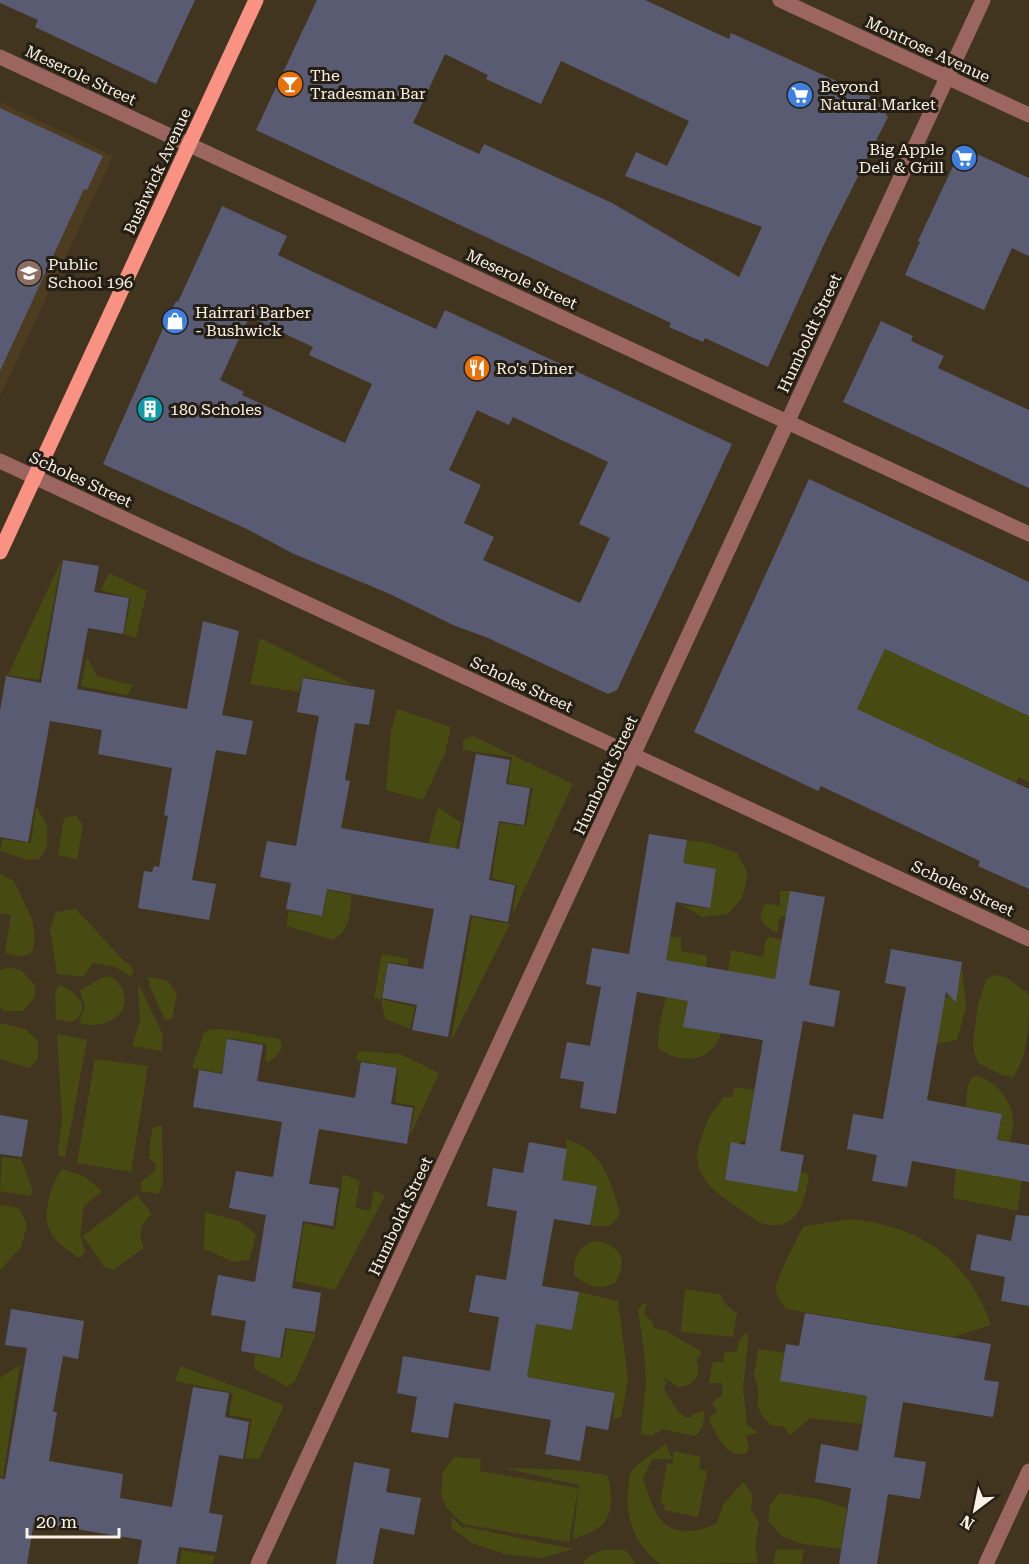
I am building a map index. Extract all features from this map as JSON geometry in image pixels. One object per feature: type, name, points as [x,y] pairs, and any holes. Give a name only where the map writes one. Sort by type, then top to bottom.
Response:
[{"type":"main road","name":"Bushwick Avenue","points":[[0,552],[256,0]]},
{"type":"street","name":"Montrose Avenue","points":[[780,0],[1029,116]]},
{"type":"street","name":"Humboldt Street","points":[[258,1564],[983,0]]},
{"type":"street","name":"Meserole Street","points":[[0,57],[1029,534]]},
{"type":"street","name":"Scholes Street","points":[[0,461],[1029,939]]},
{"type":"street","points":[[986,1564],[1029,1471]]},
{"type":"shaded area","name":"Public School 196","points":[[0,102],[113,156],[0,396]]},
{"type":"green space","points":[[62,559],[39,680],[8,675]]},
{"type":"green space","points":[[109,573],[147,591],[136,638],[124,634],[131,598],[101,590]]},
{"type":"green space","points":[[260,638],[354,685],[303,677],[299,692],[250,684]]},
{"type":"green space","points":[[885,649],[1029,716],[1029,782],[1019,777],[1016,783],[857,709]]},
{"type":"green space","points":[[87,657],[97,676],[132,685],[128,695],[81,686]]},
{"type":"green space","points":[[397,709],[451,727],[445,753],[423,800],[386,790],[391,732]]},
{"type":"green space","points":[[473,736],[573,784],[512,916],[517,885],[492,878],[500,823],[526,826],[533,788],[508,783],[512,757],[463,750],[463,740]]},
{"type":"green space","points":[[36,806],[47,825],[47,847],[39,859],[28,860],[0,851],[3,839],[31,843]]},
{"type":"green space","points":[[438,807],[461,823],[453,864],[422,869]]},
{"type":"green space","points":[[76,815],[83,825],[77,859],[58,855],[64,818]]},
{"type":"green space","points":[[687,840],[709,843],[737,853],[748,874],[742,898],[728,914],[703,917],[681,905],[709,908],[716,870],[683,863]]},
{"type":"green space","points":[[0,874],[14,881],[32,919],[35,938],[32,952],[22,956],[5,953],[11,915],[0,913]]},
{"type":"green space","points":[[327,890],[352,895],[348,921],[339,936],[333,940],[287,926],[288,911],[323,916]]},
{"type":"green space","points":[[780,891],[790,891],[786,916],[780,917],[777,933],[764,925],[760,915],[765,903],[780,906]]},
{"type":"green space","points":[[76,909],[130,965],[134,972],[130,976],[115,967],[93,963],[83,977],[57,974],[50,929],[56,912]]},
{"type":"green space","points":[[472,917],[510,924],[451,1041]]},
{"type":"green space","points":[[670,936],[681,938],[681,951],[707,956],[706,967],[666,960]]},
{"type":"green space","points":[[769,937],[782,940],[775,979],[728,972],[731,950],[763,957],[766,940]]},
{"type":"green space","points":[[382,954],[409,959],[408,965],[388,962],[381,999],[374,998]]},
{"type":"green space","points":[[10,967],[22,971],[35,985],[35,997],[23,1011],[4,1011],[0,1007],[0,970]]},
{"type":"green space","points":[[962,967],[966,1008],[957,1040],[932,1045],[939,1004],[949,995],[955,1000]]},
{"type":"green space","points":[[993,975],[1006,977],[1029,994],[1025,1048],[1013,1077],[1002,1075],[978,1063],[974,1052],[973,1042],[978,1005],[986,980]]},
{"type":"green space","points":[[111,976],[125,996],[120,1013],[103,1024],[79,1023],[85,1007],[80,991],[101,978]]},
{"type":"green space","points":[[148,977],[168,981],[177,994],[172,1019],[165,1020],[150,987]]},
{"type":"green space","points":[[138,983],[163,1035],[162,1051],[132,1046],[140,1021]]},
{"type":"green space","points":[[60,985],[81,1001],[82,1011],[72,1022],[56,1019],[55,990]]},
{"type":"green space","points":[[666,997],[688,1001],[684,1026],[721,1033],[711,1050],[695,1058],[686,1059],[658,1048],[659,1028]]},
{"type":"green space","points":[[381,999],[415,1007],[410,1029],[385,1019]]},
{"type":"green space","points":[[0,1023],[25,1029],[38,1041],[38,1059],[29,1068],[0,1059]]},
{"type":"green space","points":[[210,1029],[279,1039],[282,1044],[281,1050],[269,1062],[265,1061],[267,1047],[265,1044],[228,1038],[221,1073],[192,1068],[204,1033]]},
{"type":"green space","points":[[57,1034],[87,1040],[65,1158],[58,1155],[62,1116]]},
{"type":"green space","points":[[359,1051],[400,1054],[439,1073],[409,1138],[415,1106],[395,1102],[398,1068],[356,1060]]},
{"type":"green space","points":[[95,1059],[148,1066],[131,1172],[77,1163]]},
{"type":"green space","points":[[978,1076],[990,1082],[1006,1098],[1012,1111],[1013,1121],[1010,1142],[997,1140],[1002,1114],[966,1107],[968,1085],[972,1077]]},
{"type":"green space","points":[[735,1087],[754,1090],[746,1138],[739,1144],[731,1143],[725,1180],[797,1192],[800,1172],[809,1174],[800,1209],[788,1222],[779,1225],[761,1223],[717,1193],[702,1175],[697,1159],[708,1120],[723,1097],[732,1097]]},
{"type":"green space","points":[[162,1126],[163,1182],[159,1194],[140,1191],[142,1181],[155,1171],[156,1164],[149,1158],[153,1128]]},
{"type":"green space","points":[[566,1139],[589,1151],[597,1159],[608,1178],[620,1213],[608,1226],[590,1225],[597,1186],[562,1180],[567,1149]]},
{"type":"green space","points":[[2,1157],[21,1159],[33,1191],[30,1196],[0,1191]]},
{"type":"green space","points":[[62,1169],[84,1176],[102,1191],[84,1206],[80,1235],[85,1252],[81,1257],[77,1257],[58,1242],[52,1235],[48,1224],[49,1198]]},
{"type":"green space","points":[[956,1169],[1022,1180],[1017,1211],[953,1198]]},
{"type":"green space","points":[[343,1174],[360,1181],[355,1208],[370,1211],[374,1190],[385,1196],[335,1290],[295,1281],[304,1223],[335,1230]]},
{"type":"green space","points":[[137,1195],[152,1214],[144,1221],[141,1229],[144,1248],[113,1270],[104,1267],[83,1236]]},
{"type":"green space","points":[[0,1205],[19,1208],[27,1225],[21,1247],[0,1270]]},
{"type":"green space","points":[[205,1212],[241,1222],[256,1235],[249,1260],[234,1262],[204,1249]]},
{"type":"green space","points":[[851,1219],[899,1229],[938,1249],[968,1280],[981,1301],[991,1325],[952,1337],[786,1309],[776,1290],[777,1282],[804,1226]]},
{"type":"green space","points":[[598,1241],[613,1247],[621,1256],[622,1262],[615,1283],[603,1287],[589,1285],[574,1275],[578,1252],[591,1242]]},
{"type":"green space","points":[[685,1289],[721,1295],[725,1304],[737,1313],[733,1337],[681,1332]]},
{"type":"green space","points":[[579,1292],[618,1301],[628,1379],[621,1418],[614,1418],[614,1392],[527,1377],[536,1324],[572,1330]]},
{"type":"green space","points":[[643,1304],[647,1304],[644,1315],[652,1321],[654,1328],[666,1331],[702,1352],[696,1360],[698,1370],[692,1382],[678,1387],[664,1377],[666,1383],[664,1390],[679,1413],[688,1418],[704,1411],[702,1428],[695,1436],[663,1429],[652,1436],[641,1434],[646,1380],[638,1310]]},
{"type":"green space","points":[[287,1329],[316,1334],[295,1381],[287,1387],[254,1368],[255,1355],[282,1358]]},
{"type":"green space","points":[[747,1332],[743,1388],[747,1425],[758,1433],[746,1435],[749,1450],[745,1454],[738,1454],[726,1448],[709,1418],[717,1411],[712,1403],[722,1395],[723,1383],[709,1383],[713,1362],[723,1362],[724,1353],[737,1351],[740,1339]]},
{"type":"green space","points":[[758,1349],[785,1353],[780,1381],[867,1396],[862,1424],[811,1418],[790,1435],[783,1426],[771,1425],[762,1416],[757,1404],[759,1393],[754,1375]]},
{"type":"green space","points":[[20,1365],[3,1477],[0,1476],[0,1378]]},
{"type":"green space","points":[[181,1366],[284,1405],[259,1459],[245,1458],[252,1419],[229,1415],[233,1393],[175,1381]]},
{"type":"green space","points":[[666,1444],[672,1459],[652,1459],[643,1479],[659,1518],[669,1527],[682,1531],[711,1526],[717,1523],[723,1505],[743,1482],[753,1495],[751,1510],[759,1523],[755,1546],[758,1563],[660,1564],[644,1549],[634,1531],[628,1511],[630,1477],[639,1463]]},
{"type":"green space","points":[[674,1451],[701,1457],[699,1469],[707,1471],[698,1517],[664,1510],[665,1504],[660,1503],[667,1463],[672,1464]]},
{"type":"green space","points":[[454,1457],[481,1459],[480,1471],[578,1488],[569,1542],[463,1524],[446,1507],[441,1495],[443,1472]]},
{"type":"green space","points":[[505,1468],[572,1470],[607,1475],[611,1505],[606,1520],[595,1530],[573,1539],[579,1485]]},
{"type":"green space","points":[[779,1493],[819,1499],[847,1508],[841,1549],[803,1544],[783,1537],[768,1521],[770,1505]]},
{"type":"green space","points":[[451,1516],[463,1528],[573,1549],[541,1558],[505,1554],[472,1543],[452,1528]]},
{"type":"green space","points":[[182,1550],[215,1556],[212,1564],[179,1564]]},
{"type":"green space","points":[[606,1550],[625,1550],[636,1564],[583,1564],[592,1554]]},
{"type":"green space","points":[[776,1550],[804,1550],[801,1564],[773,1564]]},
{"type":"building","points":[[0,0],[195,0],[156,84],[35,27],[38,20],[0,3]]},
{"type":"building","points":[[317,0],[645,0],[729,39],[731,33],[876,99],[888,117],[826,240],[768,367],[705,338],[703,342],[669,327],[671,323],[256,130]],"holes":[[[445,54],[488,75],[486,79],[541,104],[561,61],[689,121],[667,166],[636,152],[625,176],[762,227],[739,277],[612,203],[484,144],[479,154],[413,123]]]},
{"type":"building","name":"Public School 196","points":[[0,108],[103,156],[87,190],[84,189],[0,371]]},
{"type":"building","points":[[962,147],[1029,178],[1029,256],[1012,248],[984,310],[905,275],[920,242],[918,241]]},
{"type":"building","points":[[222,206],[287,236],[278,255],[341,285],[436,329],[445,310],[732,444],[617,690],[608,694],[488,638],[453,625],[390,594],[294,554],[249,530],[103,464],[161,333],[176,301],[178,302]],"holes":[[[249,317],[313,347],[309,355],[372,384],[345,443],[242,395],[244,392],[220,380]],[[477,410],[509,425],[513,417],[608,462],[579,524],[610,538],[580,603],[483,560],[494,537],[464,523],[481,485],[449,470]]]},
{"type":"building","points":[[881,321],[913,336],[911,341],[944,356],[938,368],[1029,410],[1029,488],[843,402]]},
{"type":"building","points":[[809,479],[1029,582],[1029,716],[885,649],[857,709],[1029,789],[1029,889],[978,866],[980,861],[821,786],[818,791],[694,732]]},
{"type":"building","points":[[63,560],[99,566],[94,592],[129,598],[123,634],[88,628],[77,689],[187,709],[203,621],[239,631],[222,715],[253,721],[246,755],[216,750],[192,880],[216,884],[209,920],[138,908],[144,871],[152,872],[154,866],[159,867],[168,816],[164,815],[172,768],[98,754],[102,730],[50,721],[28,842],[0,837],[0,711],[6,676],[41,683]]},
{"type":"building","points":[[303,678],[375,690],[369,725],[355,723],[345,780],[350,781],[341,828],[459,849],[476,754],[510,760],[506,784],[530,788],[524,825],[499,821],[489,880],[515,885],[508,922],[470,915],[448,1037],[412,1030],[417,1005],[382,998],[388,963],[423,969],[434,909],[327,889],[322,916],[286,909],[291,883],[260,877],[267,841],[296,846],[319,716],[297,712]]},
{"type":"building","points":[[649,834],[687,840],[683,863],[716,869],[710,908],[676,902],[666,960],[775,979],[790,891],[825,897],[809,985],[840,991],[834,1027],[803,1021],[780,1151],[804,1155],[797,1192],[725,1180],[731,1142],[745,1145],[763,1040],[683,1027],[688,1001],[637,992],[616,1114],[580,1108],[584,1082],[560,1078],[567,1042],[590,1046],[601,987],[586,984],[592,948],[629,954]]},
{"type":"building","points":[[891,949],[962,962],[956,1002],[946,992],[927,1100],[1002,1114],[997,1140],[1029,1145],[1029,1182],[912,1161],[907,1187],[872,1181],[877,1155],[847,1149],[853,1114],[883,1119],[906,987],[885,983]]},
{"type":"building","points":[[227,1039],[263,1045],[257,1081],[355,1098],[361,1062],[397,1068],[391,1104],[413,1108],[407,1144],[319,1129],[309,1184],[339,1188],[333,1226],[303,1221],[292,1288],[321,1293],[315,1332],[285,1328],[280,1358],[241,1351],[246,1321],[211,1315],[218,1275],[255,1282],[266,1215],[229,1208],[236,1171],[273,1177],[282,1122],[193,1107],[199,1070],[222,1074]]},
{"type":"building","points":[[0,1115],[28,1120],[22,1157],[0,1154]]},
{"type":"building","points":[[529,1142],[567,1149],[562,1180],[597,1186],[590,1225],[554,1219],[542,1286],[579,1292],[572,1330],[536,1324],[527,1377],[615,1393],[608,1430],[586,1426],[580,1461],[545,1454],[551,1420],[454,1403],[448,1438],[411,1432],[417,1397],[397,1393],[403,1356],[490,1371],[499,1317],[469,1312],[476,1275],[506,1280],[517,1211],[487,1206],[493,1168],[523,1173]]},
{"type":"building","points":[[1016,1215],[1029,1216],[1029,1306],[1001,1301],[1005,1277],[970,1270],[977,1234],[1011,1241]]},
{"type":"building","points":[[11,1309],[84,1321],[78,1359],[63,1356],[53,1412],[57,1412],[49,1461],[123,1474],[120,1498],[172,1507],[193,1387],[229,1393],[225,1417],[249,1422],[243,1459],[219,1455],[209,1513],[223,1515],[216,1552],[179,1547],[176,1564],[138,1564],[142,1540],[34,1522],[27,1564],[0,1564],[0,1478],[5,1479],[27,1348],[5,1345]]},
{"type":"building","points":[[805,1313],[991,1344],[984,1380],[999,1382],[993,1417],[903,1402],[894,1457],[926,1462],[920,1499],[888,1494],[877,1564],[839,1564],[851,1488],[815,1482],[821,1444],[858,1451],[867,1396],[780,1381],[786,1344],[799,1346]]},
{"type":"building","points":[[354,1462],[390,1469],[386,1492],[421,1498],[414,1535],[380,1528],[373,1564],[336,1564]]},
{"type":"place","name":"The Tradesman Bar","points":[[290,84]]},
{"type":"place","name":"Beyond Natural Market","points":[[800,95]]},
{"type":"place","name":"Big Apple Deli & Grill","points":[[964,158]]},
{"type":"place","name":"Public School 196","points":[[29,273]]},
{"type":"place","name":"Hairrari Barber - Bushwick","points":[[175,321]]},
{"type":"place","name":"Ro's Diner","points":[[477,368]]},
{"type":"place","name":"180 Scholes","points":[[150,409]]}]
